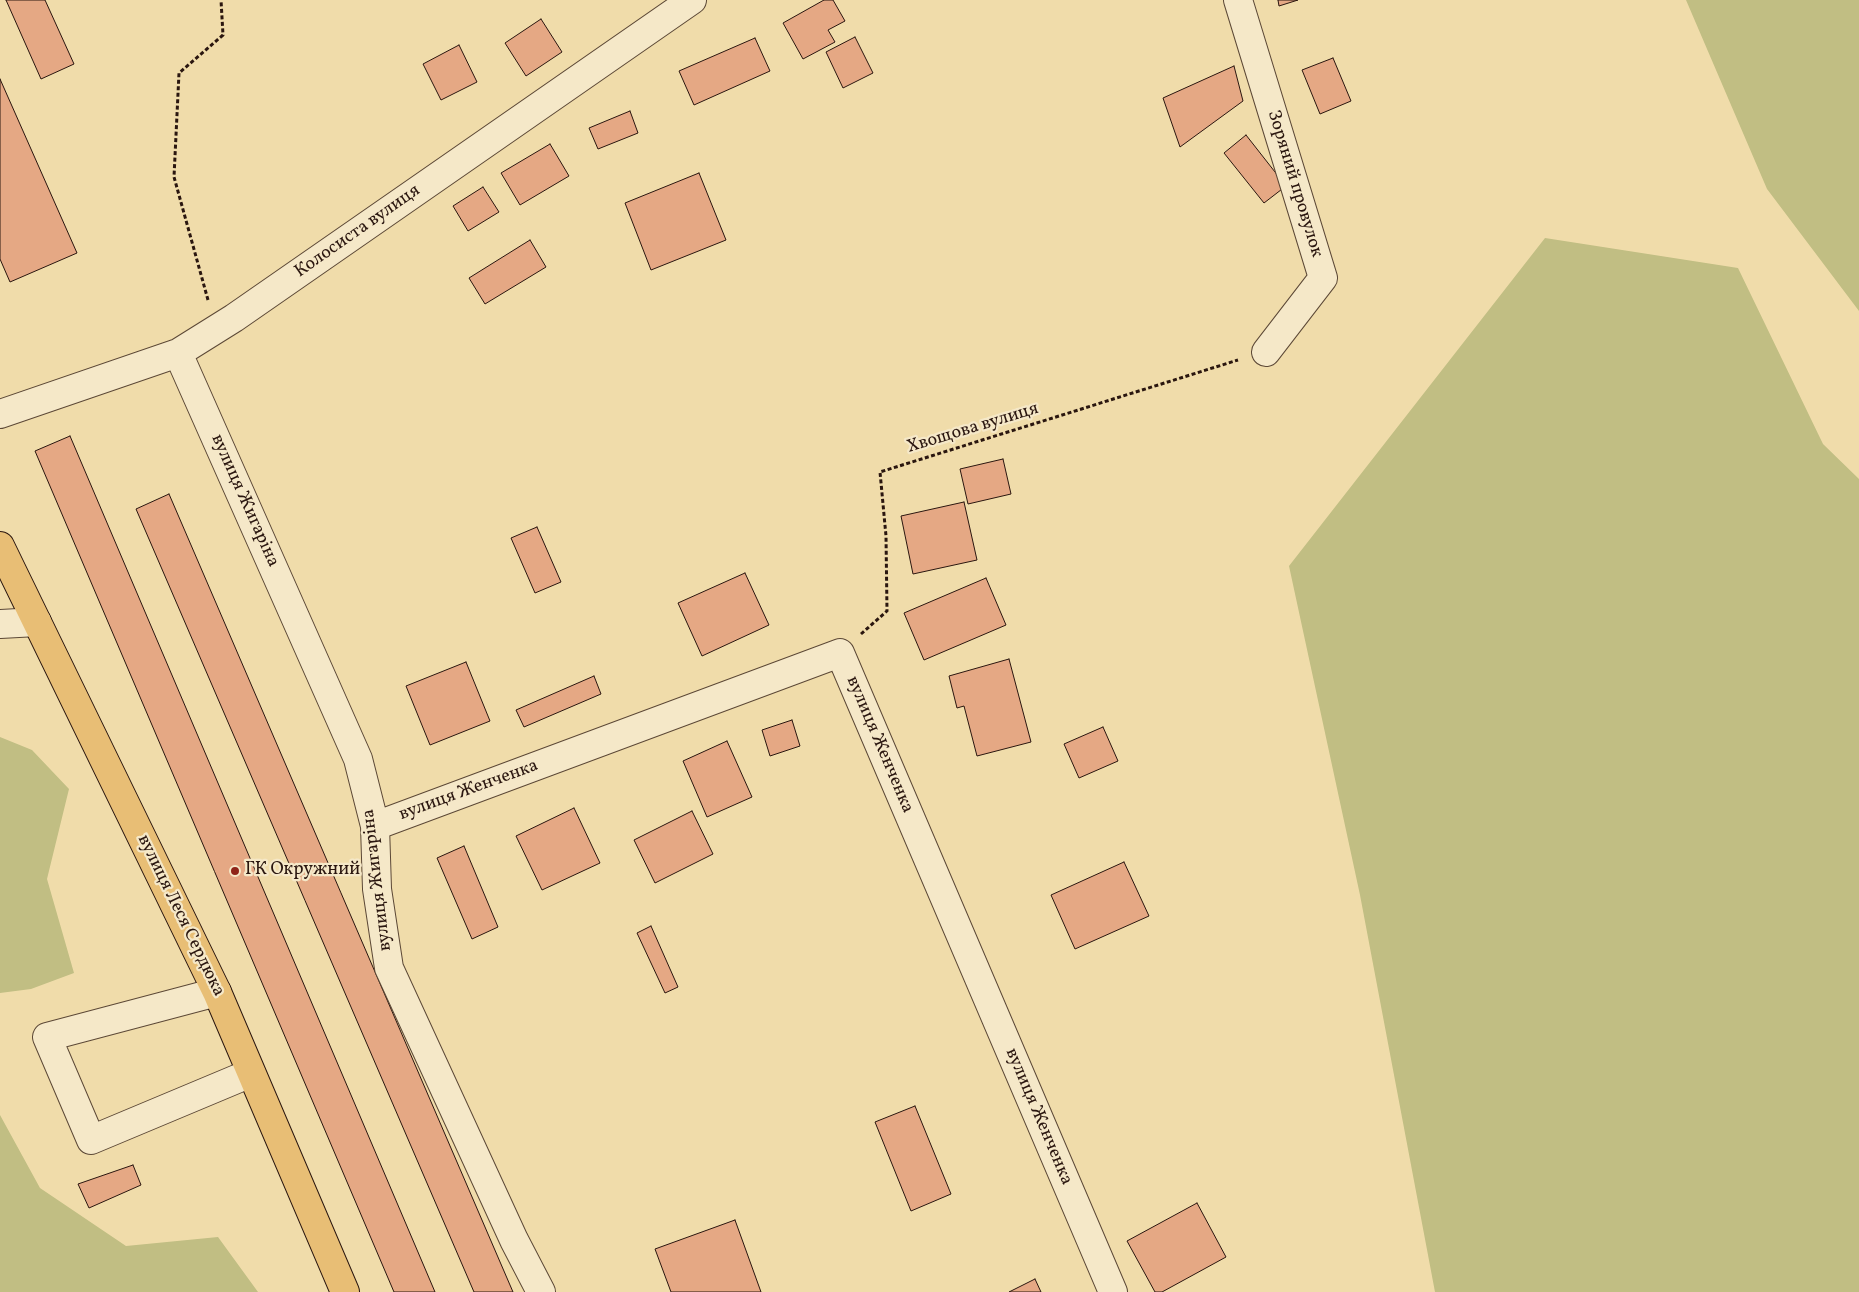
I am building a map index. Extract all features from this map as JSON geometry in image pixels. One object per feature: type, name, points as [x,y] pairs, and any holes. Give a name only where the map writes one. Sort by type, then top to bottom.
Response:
[{"type":"main road","name":"вулиця Леся Сердюка","points":[[0,546],[217,992],[345,1292]]},
{"type":"street","name":"Колосиста вулиця","points":[[0,414],[178,353],[216,330],[692,0]]},
{"type":"street","name":"Зоряний провулок","points":[[1238,0],[1323,278],[1266,352]]},
{"type":"street","name":"вулиця Жигаріна","points":[[178,353],[358,759],[375,826],[377,889],[389,968],[514,1240],[541,1292]]},
{"type":"street","points":[[0,624],[37,622]]},
{"type":"street","name":"вулиця Женченка","points":[[375,826],[840,653],[1113,1292]]},
{"type":"street","points":[[217,992],[47,1037],[91,1140],[251,1073]]},
{"type":"path","points":[[216,330],[174,176],[179,73],[223,35],[221,0]]},
{"type":"path","name":"Хвощова вулиця","points":[[840,653],[887,611],[886,536],[880,472],[1266,352]]},
{"type":"shaded area","points":[[1686,0],[1859,0],[1859,311],[1767,189]]},
{"type":"shaded area","points":[[1545,238],[1738,268],[1823,444],[1859,479],[1859,1292],[1435,1292],[1360,895],[1289,566]]},
{"type":"shaded area","points":[[0,737],[32,750],[69,789],[47,879],[74,973],[31,989],[0,993]]},
{"type":"shaded area","points":[[0,1115],[40,1188],[126,1246],[218,1237],[258,1292],[0,1292]]},
{"type":"building","points":[[6,0],[45,0],[74,64],[41,79]]},
{"type":"building","points":[[824,0],[833,0],[845,21],[828,30],[835,42],[803,59],[783,23]]},
{"type":"building","points":[[1278,0],[1298,0],[1279,6]]},
{"type":"building","points":[[541,19],[562,52],[526,76],[505,43]]},
{"type":"building","points":[[855,37],[873,73],[843,88],[826,52]]},
{"type":"building","points":[[755,38],[770,71],[694,105],[679,71]]},
{"type":"building","points":[[459,45],[477,82],[441,100],[423,64]]},
{"type":"building","points":[[1333,58],[1351,101],[1320,114],[1302,70]]},
{"type":"building","points":[[1234,66],[1243,101],[1180,147],[1163,98]]},
{"type":"building","points":[[0,79],[77,253],[10,282],[0,259]]},
{"type":"building","points":[[630,111],[638,133],[598,149],[589,128]]},
{"type":"building","points":[[1246,135],[1286,186],[1264,203],[1224,153]]},
{"type":"building","points":[[550,144],[569,176],[520,205],[501,173]]},
{"type":"building","points":[[699,173],[726,240],[651,270],[625,203]]},
{"type":"building","points":[[483,187],[499,212],[468,231],[453,206]]},
{"type":"building","points":[[530,240],[546,267],[485,304],[469,278]]},
{"type":"building","name":"ГК Окружний","points":[[70,436],[435,1292],[394,1292],[35,451]]},
{"type":"building","points":[[1003,459],[1011,494],[968,504],[960,469]]},
{"type":"building","points":[[169,494],[513,1292],[474,1292],[136,509]]},
{"type":"building","points":[[964,502],[977,560],[913,574],[901,516]]},
{"type":"building","points":[[537,527],[561,582],[535,593],[511,538]]},
{"type":"building","points":[[745,573],[769,625],[702,656],[678,603]]},
{"type":"building","points":[[986,578],[1006,625],[924,660],[904,613]]},
{"type":"building","points":[[1009,659],[1031,742],[977,756],[964,706],[957,708],[949,676]]},
{"type":"building","points":[[466,662],[490,721],[430,745],[406,686]]},
{"type":"building","points":[[594,676],[601,694],[524,727],[516,710]]},
{"type":"building","points":[[792,720],[800,746],[770,756],[762,730]]},
{"type":"building","points":[[1103,727],[1118,761],[1079,778],[1064,744]]},
{"type":"building","points":[[727,741],[752,797],[707,817],[683,761]]},
{"type":"building","points":[[574,808],[600,863],[542,890],[516,836]]},
{"type":"building","points":[[692,811],[713,854],[655,883],[634,840]]},
{"type":"building","points":[[464,846],[498,927],[472,939],[437,858]]},
{"type":"building","points":[[1124,862],[1149,916],[1075,949],[1051,895]]},
{"type":"building","points":[[651,926],[678,987],[665,993],[637,933]]},
{"type":"building","points":[[915,1106],[951,1194],[911,1211],[875,1122]]},
{"type":"building","points":[[133,1165],[141,1185],[89,1208],[78,1184]]},
{"type":"building","points":[[1197,1203],[1226,1257],[1162,1292],[1155,1292],[1127,1241]]},
{"type":"building","points":[[735,1220],[761,1292],[671,1292],[655,1249]]},
{"type":"building","points":[[1035,1279],[1041,1292],[1009,1292]]},
{"type":"place","name":"ГК Окружний","points":[[235,871]]}]
